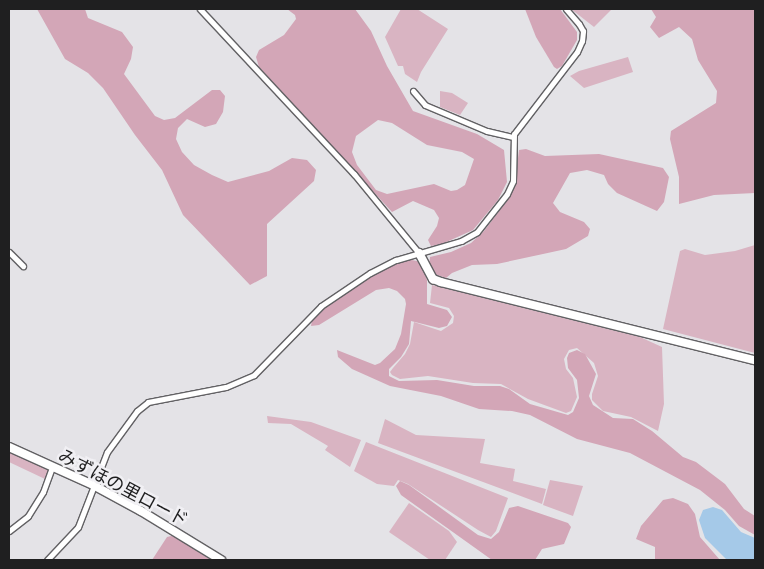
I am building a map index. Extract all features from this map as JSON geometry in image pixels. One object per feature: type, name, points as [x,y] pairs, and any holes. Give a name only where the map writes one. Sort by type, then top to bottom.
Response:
[{"type":"street","points":[[200,9],[354,174],[419,253],[433,279],[755,360]]},
{"type":"street","points":[[47,560],[78,527],[92,485],[107,452],[137,411],[148,402],[159,398],[226,387],[254,375],[322,306],[384,265],[419,253],[440,249],[477,232],[491,216],[513,181],[514,137],[577,52],[582,41],[583,31],[580,24],[566,9]]},
{"type":"street","points":[[413,91],[425,106],[487,131],[514,137]]},
{"type":"street","points":[[9,252],[23,266]]},
{"type":"street","name":"みずほの里ロード","points":[[9,447],[92,485],[141,511],[221,560]]},
{"type":"street","points":[[9,531],[28,516],[43,492],[52,467]]},
{"type":"shaded area","points":[[37,9],[85,9],[88,18],[122,32],[133,47],[131,59],[124,74],[155,116],[164,120],[175,118],[212,90],[220,90],[225,96],[223,112],[216,124],[205,127],[187,119],[178,128],[176,139],[182,152],[194,165],[228,182],[269,171],[292,158],[307,160],[316,170],[314,181],[267,224],[267,276],[250,285],[183,215],[162,170],[103,88],[88,73],[65,59]]},
{"type":"shaded area","points":[[287,9],[355,9],[371,31],[387,66],[413,111],[477,134],[504,150],[507,182],[498,200],[473,230],[442,244],[431,246],[428,240],[437,226],[439,218],[434,210],[413,201],[392,212],[259,67],[256,57],[259,50],[284,35],[296,19],[295,15]],"holes":[[[378,120],[392,123],[427,145],[462,152],[474,159],[465,185],[451,191],[434,184],[387,194],[376,190],[357,165],[352,152],[356,136]]]},
{"type":"shaded area","points":[[401,9],[417,9],[448,29],[421,72],[417,82],[405,74],[403,66],[398,66],[385,37]]},
{"type":"shaded area","points":[[525,9],[560,9],[577,32],[577,40],[562,66],[557,69],[536,37]]},
{"type":"shaded area","points":[[571,9],[612,9],[594,27]]},
{"type":"shaded area","points":[[651,9],[755,9],[755,193],[714,195],[679,204],[679,177],[670,139],[671,131],[716,103],[717,91],[698,60],[692,39],[679,27],[659,38],[650,27],[656,17]]},
{"type":"shaded area","points":[[628,57],[633,72],[584,88],[570,76],[579,71]]},
{"type":"shaded area","points":[[440,91],[452,93],[468,103],[460,115],[440,107]]},
{"type":"shaded area","points":[[526,149],[545,156],[599,154],[663,168],[669,177],[664,202],[657,211],[617,193],[608,184],[604,175],[587,170],[570,173],[553,203],[560,212],[584,222],[590,229],[588,236],[566,249],[497,264],[472,265],[452,273],[446,278],[434,274],[429,267],[430,257],[451,252],[471,243],[484,231],[509,198],[515,182],[519,150]]},
{"type":"shaded area","points":[[755,245],[755,353],[663,329],[680,251],[685,249],[705,255],[735,251]]},
{"type":"shaded area","points":[[406,259],[417,261],[422,266],[427,280],[427,304],[447,310],[452,317],[447,326],[439,328],[411,321],[409,344],[401,357],[389,369],[389,376],[399,381],[437,380],[474,386],[500,386],[509,389],[530,404],[568,415],[573,412],[579,398],[577,380],[568,368],[567,358],[569,353],[577,350],[585,354],[596,374],[589,396],[593,405],[613,418],[633,419],[652,431],[683,457],[696,462],[725,484],[744,509],[755,516],[755,535],[739,526],[725,510],[700,490],[630,453],[577,439],[530,415],[512,411],[479,409],[441,396],[390,386],[352,369],[338,357],[337,350],[375,365],[380,363],[395,349],[401,334],[406,304],[405,299],[397,291],[389,288],[376,290],[319,325],[311,326],[312,320],[323,307],[361,281]]},
{"type":"shaded area","points":[[432,285],[640,337],[662,347],[664,404],[658,431],[631,417],[603,411],[592,400],[598,376],[594,363],[577,348],[569,350],[564,359],[566,369],[573,378],[577,397],[571,411],[566,413],[528,399],[501,384],[473,383],[428,376],[400,379],[392,375],[390,372],[405,354],[410,344],[414,322],[441,331],[453,323],[454,316],[449,308],[430,303]]},
{"type":"shaded area","points":[[267,416],[311,422],[361,440],[350,467],[325,450],[328,446],[291,424],[268,423]]},
{"type":"shaded area","points":[[385,419],[416,435],[485,439],[480,463],[515,469],[513,481],[546,489],[542,504],[378,443]]},
{"type":"shaded area","points":[[366,442],[508,498],[496,531],[491,537],[408,484],[398,480],[394,486],[377,484],[354,471]]},
{"type":"shaded area","points":[[9,452],[49,469],[45,479],[9,462]]},
{"type":"shaded area","points":[[550,480],[583,486],[573,516],[543,505]]},
{"type":"shaded area","points":[[400,481],[409,485],[478,535],[491,539],[499,532],[509,508],[518,506],[568,523],[571,527],[564,544],[542,549],[535,560],[492,560],[401,495],[396,486]]},
{"type":"shaded area","points":[[673,498],[688,504],[695,514],[700,537],[720,560],[655,560],[655,547],[636,539],[641,526],[663,500]]},
{"type":"shaded area","points":[[409,503],[449,531],[457,542],[445,560],[430,560],[389,532]]},
{"type":"shaded area","points":[[167,537],[176,537],[211,560],[152,560]]},
{"type":"water","points":[[713,507],[722,510],[741,532],[755,538],[755,560],[727,560],[705,538],[699,520],[703,510]]}]
